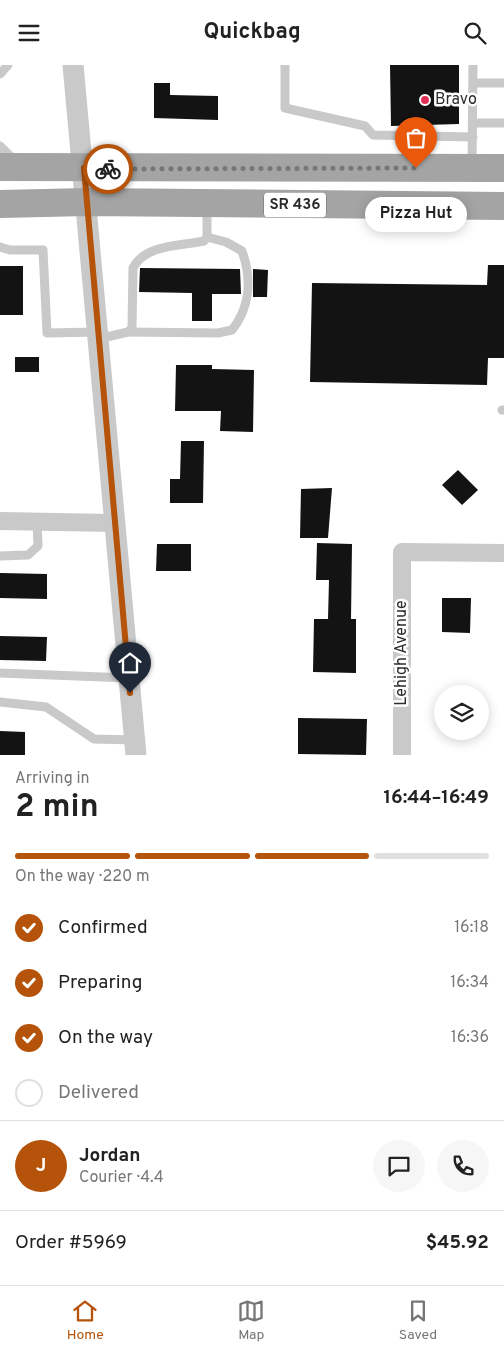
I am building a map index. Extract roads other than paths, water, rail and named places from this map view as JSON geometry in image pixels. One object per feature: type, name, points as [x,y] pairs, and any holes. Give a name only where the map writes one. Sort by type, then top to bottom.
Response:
[{"type":"main road","name":"SR 436","points":[[11,167],[504,168]]},
{"type":"main road","points":[[359,205],[390,187],[504,188]]},
{"type":"main road","name":"SR 436","points":[[0,203],[87,202],[504,206]]},
{"type":"street","points":[[74,65],[113,523],[135,747]]},
{"type":"street","points":[[0,521],[113,523]]},
{"type":"street","name":"Lehigh Avenue","points":[[402,755],[402,552],[504,553]]},
{"type":"lane","points":[[0,74],[8,65]]},
{"type":"lane","points":[[285,65],[284,108],[365,125],[374,135],[473,137]]},
{"type":"lane","points":[[472,168],[473,65]]},
{"type":"lane","points":[[473,83],[504,83]]},
{"type":"lane","points":[[472,123],[504,123]]},
{"type":"lane","points":[[0,146],[11,167]]},
{"type":"lane","points":[[207,204],[207,237]]},
{"type":"lane","points":[[0,247],[10,250],[43,250],[47,333],[98,335],[128,332],[218,333],[232,331],[243,316],[247,300],[247,264],[242,251],[226,242],[207,237],[194,243],[155,250],[137,260],[133,268],[132,328],[128,332]]},
{"type":"lane","points":[[0,555],[28,555],[38,546],[37,522]]},
{"type":"lane","points":[[0,673],[128,677]]},
{"type":"lane","points":[[0,702],[46,707],[94,739],[135,747]]},
{"type":"place","name":"Bravo","points":[[425,100]]},
{"type":"place","name":"Pizza Hut","points":[[416,168]]}]
